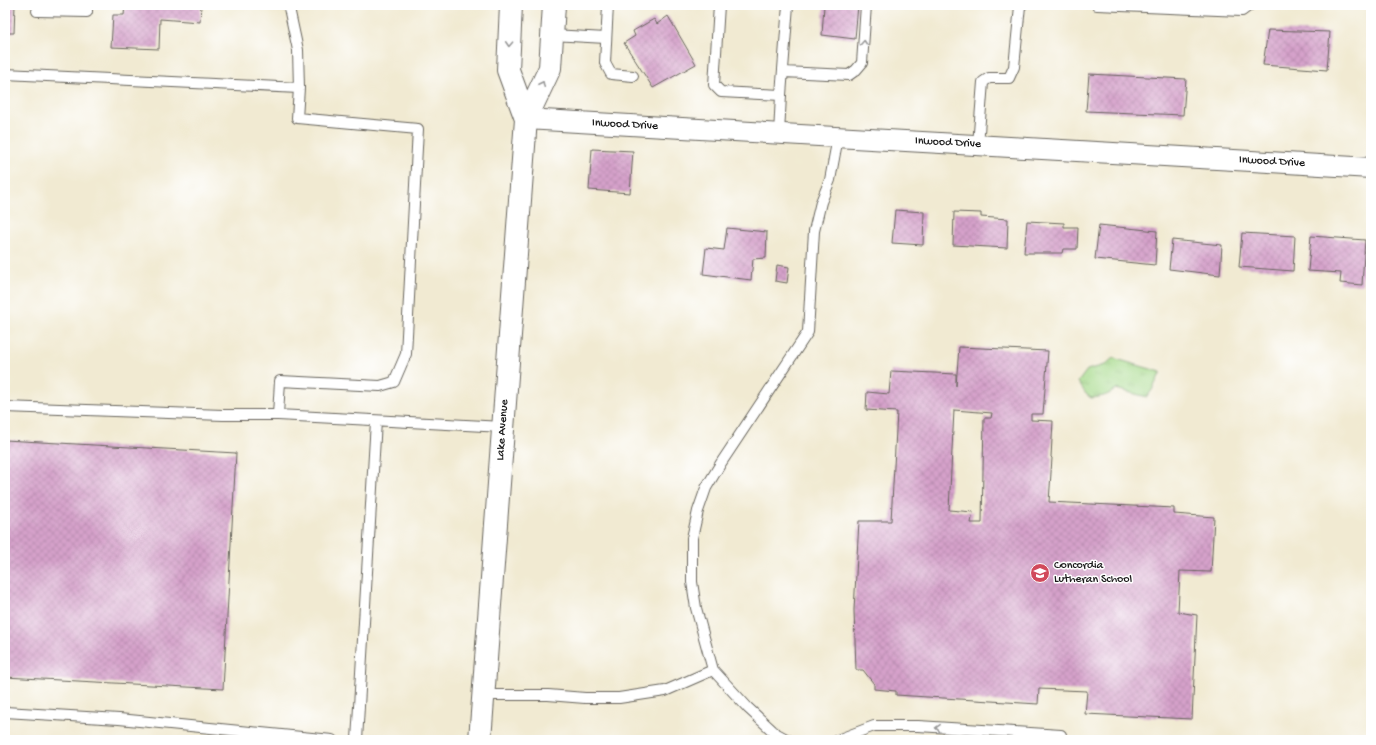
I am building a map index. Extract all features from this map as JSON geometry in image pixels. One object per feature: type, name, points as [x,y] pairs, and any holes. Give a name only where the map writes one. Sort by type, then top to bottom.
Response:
[{"type":"main road","name":"Lake Avenue","points":[[511,5],[508,70],[526,119]]},
{"type":"main road","name":"Lake Avenue","points":[[480,740],[526,119],[550,68],[554,5]]},
{"type":"street","name":"Inwood Drive","points":[[526,119],[1371,168]]},
{"type":"lane","points":[[37,11],[86,12],[87,5]]},
{"type":"lane","points":[[278,415],[280,382],[380,386],[394,382],[406,354],[418,129],[297,118],[299,88],[298,50],[288,5]]},
{"type":"lane","points":[[608,5],[605,63],[611,74],[633,76]]},
{"type":"lane","points":[[719,5],[714,85],[721,92],[781,95]]},
{"type":"lane","points":[[779,134],[788,5]]},
{"type":"lane","points":[[784,72],[849,75],[856,70],[862,62],[866,5]]},
{"type":"lane","points":[[978,145],[983,82],[988,78],[1008,78],[1014,67],[1020,6],[1022,5]]},
{"type":"lane","points":[[1097,5],[1242,11],[1250,5]]},
{"type":"lane","points":[[552,35],[606,38]]},
{"type":"lane","points":[[5,74],[299,88]]},
{"type":"lane","points":[[788,740],[775,734],[748,708],[714,670],[696,608],[692,582],[692,538],[698,511],[706,488],[808,332],[814,232],[821,202],[830,180],[838,137]]},
{"type":"lane","points":[[5,406],[223,415],[278,415],[503,427]]},
{"type":"lane","points":[[356,740],[376,421]]},
{"type":"lane","points":[[483,695],[548,695],[585,698],[619,698],[665,691],[714,670]]},
{"type":"lane","points":[[5,712],[119,719],[332,740]]},
{"type":"lane","points":[[837,740],[874,726],[918,726],[1061,735]]},
{"type":"green space","points":[[1113,358],[1161,372],[1147,397],[1116,389],[1107,395],[1098,397],[1091,398],[1086,394],[1078,382],[1087,370],[1105,365]]},
{"type":"building","points":[[5,5],[15,5],[14,33],[5,33]]},
{"type":"building","points":[[125,5],[201,5],[200,22],[160,19],[159,49],[111,47],[113,15],[124,15]]},
{"type":"building","points":[[824,5],[858,5],[855,39],[822,35]]},
{"type":"building","points":[[668,16],[696,64],[653,88],[624,43],[635,36],[633,31],[654,19],[657,24]]},
{"type":"building","points":[[1268,30],[1330,32],[1327,70],[1263,65]]},
{"type":"building","points":[[1089,74],[1186,79],[1183,115],[1086,111]]},
{"type":"building","points":[[592,149],[633,151],[630,193],[589,190]]},
{"type":"building","points":[[895,210],[924,212],[923,245],[892,243]]},
{"type":"building","points":[[954,212],[981,213],[981,217],[1008,219],[1007,248],[953,245]]},
{"type":"building","points":[[1027,221],[1064,223],[1064,227],[1078,227],[1077,249],[1063,249],[1062,253],[1024,253]]},
{"type":"building","points":[[1099,225],[1157,231],[1155,265],[1095,259]]},
{"type":"building","points":[[727,228],[767,232],[766,258],[753,259],[751,280],[703,274],[706,248],[724,250]]},
{"type":"building","points":[[1242,233],[1295,236],[1293,271],[1239,267]]},
{"type":"building","points":[[1311,236],[1365,240],[1362,285],[1340,283],[1341,273],[1308,271]]},
{"type":"building","points":[[1172,240],[1222,245],[1220,275],[1169,269]]},
{"type":"building","points":[[777,265],[789,267],[787,283],[775,281]]},
{"type":"building","points":[[959,347],[1048,351],[1043,414],[1031,414],[1031,420],[1053,421],[1049,502],[1174,508],[1174,514],[1214,517],[1211,572],[1180,571],[1178,612],[1197,615],[1192,719],[1085,714],[1087,691],[1039,689],[1038,704],[896,695],[896,691],[874,689],[874,684],[863,670],[856,670],[854,610],[859,521],[891,521],[897,412],[866,410],[867,392],[889,394],[891,371],[956,374],[956,386]],"holes":[[[954,410],[992,413],[991,418],[984,418],[982,523],[971,523],[973,512],[949,510]]]},
{"type":"building","points":[[5,440],[236,453],[223,689],[5,677]]},
{"type":"place","name":"Concordia Lutheran School","points":[[1040,573]]}]
